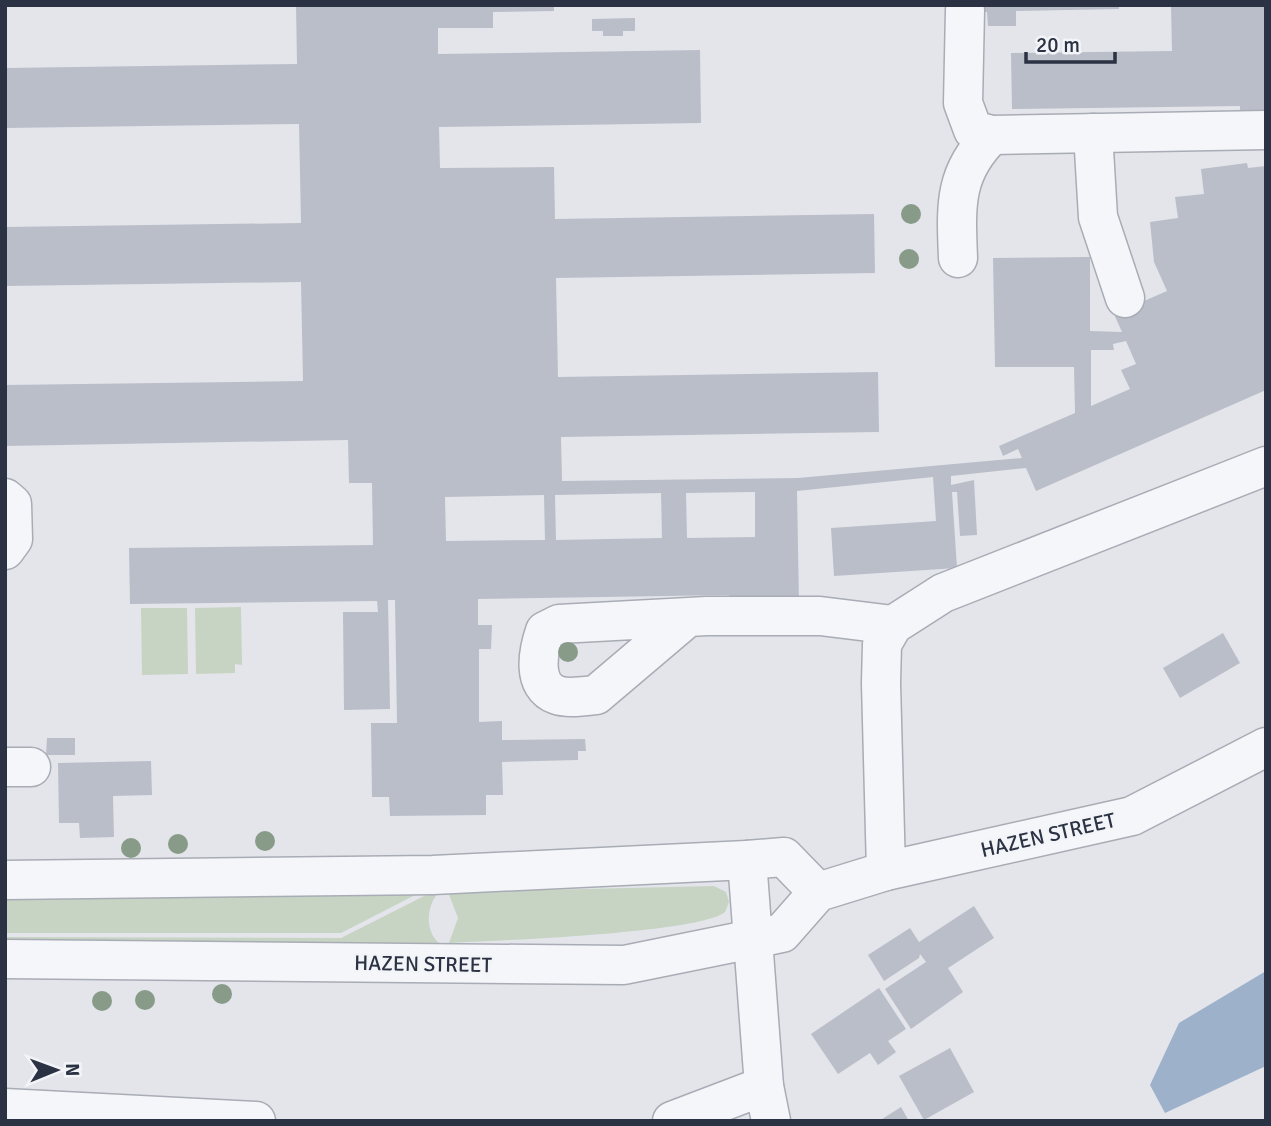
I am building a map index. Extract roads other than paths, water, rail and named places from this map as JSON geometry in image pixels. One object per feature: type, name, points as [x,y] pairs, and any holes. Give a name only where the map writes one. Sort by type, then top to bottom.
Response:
[{"type":"street","points":[[965,10],[963,103],[973,130],[992,135],[1266,130]]},
{"type":"street","points":[[1093,133],[1098,217],[1125,298]]},
{"type":"street","points":[[958,258],[958,196],[965,168],[992,135]]},
{"type":"street","points":[[886,871],[881,670],[882,644],[893,625],[943,593],[1266,466]]},
{"type":"street","points":[[5,498],[12,504],[13,539],[5,550]]},
{"type":"street","points":[[688,617],[820,617],[893,625]]},
{"type":"street","name":"HAZEN STREET","points":[[5,959],[624,965],[782,933],[818,891],[886,871],[1132,816],[1266,747]]},
{"type":"street","points":[[5,880],[433,875],[784,857],[818,891]]},
{"type":"street","points":[[672,1121],[767,1103],[751,939],[747,860]]},
{"type":"street","points":[[5,1108],[256,1121]]},
{"type":"water","points":[[1266,971],[1266,1066],[1165,1113],[1150,1085],[1179,1023]]}]
